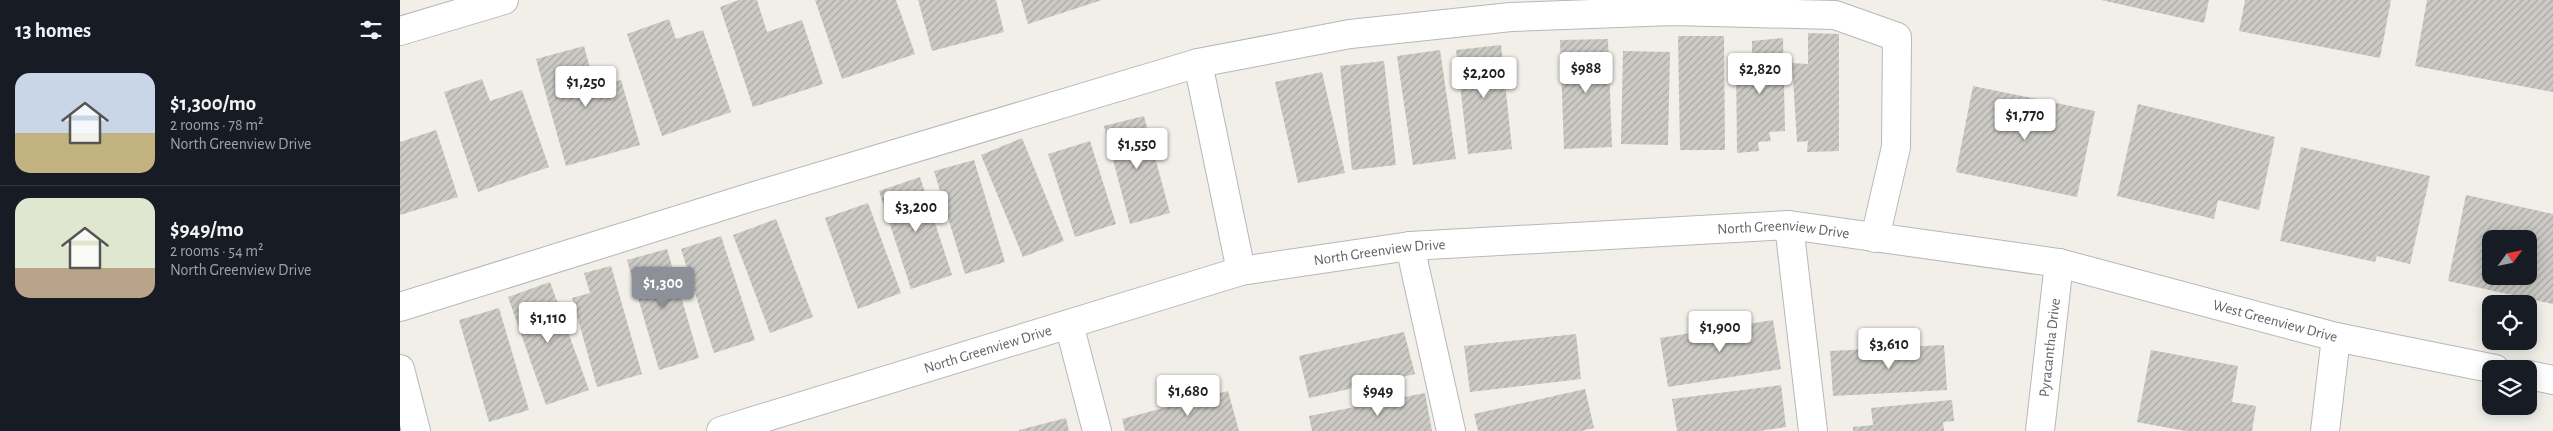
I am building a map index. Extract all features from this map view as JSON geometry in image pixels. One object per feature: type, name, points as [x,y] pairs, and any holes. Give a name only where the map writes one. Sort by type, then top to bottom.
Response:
[{"type":"street","points":[[400,31],[504,0]]},
{"type":"street","points":[[400,307],[748,198],[1198,63],[1350,34],[1511,17],[1673,11],[1835,15],[1897,37],[1896,147],[1875,238]]},
{"type":"street","points":[[1198,63],[1241,271]]},
{"type":"street","points":[[1789,225],[1813,431]]},
{"type":"street","name":"North Greenview Drive","points":[[730,430],[1241,271],[1410,246],[1789,225],[2059,263]]},
{"type":"street","points":[[1410,246],[1451,431]]},
{"type":"street","name":"West Greenview Drive","points":[[2059,263],[2336,337],[2482,366]]},
{"type":"street","name":"Pyracantha Drive","points":[[2040,431],[2059,263]]},
{"type":"street","points":[[1069,324],[1097,431]]},
{"type":"street","points":[[2325,431],[2336,337]]},
{"type":"street","points":[[400,369],[416,431]]},
{"type":"street","points":[[2537,377],[2553,380]]},
{"type":"building","points":[[739,0],[757,0],[767,32],[802,20],[823,84],[753,107],[720,7]]},
{"type":"building","points":[[815,0],[896,0],[915,54],[842,79]]},
{"type":"building","points":[[918,0],[996,0],[1004,32],[932,51]]},
{"type":"building","points":[[1021,0],[1102,0],[1028,24]]},
{"type":"building","points":[[2101,0],[2209,0],[2204,23]]},
{"type":"building","points":[[2245,0],[2391,0],[2380,58],[2239,31]]},
{"type":"building","points":[[2427,0],[2553,0],[2553,92],[2415,66]]},
{"type":"building","points":[[669,19],[676,39],[703,30],[731,112],[662,136],[627,34]]},
{"type":"building","points":[[1808,33],[1839,34],[1839,151],[1807,152],[1808,141],[1797,142],[1792,63],[1808,64]]},
{"type":"building","points":[[1678,36],[1724,36],[1725,150],[1680,150]]},
{"type":"building","points":[[1783,38],[1785,131],[1769,132],[1771,141],[1758,142],[1759,151],[1737,153],[1736,60],[1752,59],[1752,41]]},
{"type":"building","points":[[1608,39],[1612,147],[1564,149],[1560,40]]},
{"type":"building","points":[[1501,45],[1512,149],[1468,154],[1456,50]]},
{"type":"building","points":[[584,46],[595,87],[621,80],[640,145],[566,166],[536,59]]},
{"type":"building","points":[[1440,50],[1456,159],[1413,165],[1397,56]]},
{"type":"building","points":[[1623,51],[1670,52],[1668,145],[1621,144]]},
{"type":"building","points":[[1384,61],[1396,165],[1352,170],[1340,66]]},
{"type":"building","points":[[1322,72],[1345,173],[1298,183],[1275,82]]},
{"type":"building","points":[[482,79],[490,101],[522,90],[549,167],[478,192],[444,92]]},
{"type":"building","points":[[1973,86],[2095,111],[2077,197],[1956,172]]},
{"type":"building","points":[[2138,104],[2275,137],[2259,210],[2218,200],[2214,219],[2117,196]]},
{"type":"building","points":[[1144,116],[1170,213],[1130,224],[1104,126]]},
{"type":"building","points":[[436,130],[458,197],[400,215],[400,142]]},
{"type":"building","points":[[1022,138],[1064,241],[1023,257],[981,155]]},
{"type":"building","points":[[1090,141],[1116,224],[1075,237],[1048,154]]},
{"type":"building","points":[[2301,147],[2430,176],[2410,264],[2377,256],[2375,262],[2280,241]]},
{"type":"building","points":[[974,160],[1005,262],[965,274],[934,171]]},
{"type":"building","points":[[920,177],[952,275],[911,289],[879,191]]},
{"type":"building","points":[[2466,195],[2553,214],[2553,304],[2537,300],[2537,295],[2512,295],[2448,281]]},
{"type":"building","points":[[868,203],[901,293],[858,309],[825,218]]},
{"type":"building","points":[[776,219],[813,317],[770,333],[733,235]]},
{"type":"building","points":[[721,236],[755,340],[714,353],[681,249]]},
{"type":"building","points":[[667,249],[699,358],[659,370],[627,260]]},
{"type":"building","points":[[611,266],[642,374],[597,387],[572,298],[590,293],[584,273]]},
{"type":"building","points":[[550,282],[589,390],[546,405],[508,297]]},
{"type":"building","points":[[499,308],[529,410],[489,422],[459,320]]},
{"type":"building","points":[[1773,320],[1781,369],[1668,387],[1660,338]]},
{"type":"building","points":[[1404,332],[1415,374],[1309,398],[1299,356]]},
{"type":"building","points":[[1576,334],[1581,379],[1470,392],[1464,346]]},
{"type":"building","points":[[1944,345],[1947,390],[1833,396],[1830,351]]},
{"type":"building","points":[[2151,350],[2238,366],[2232,402],[2256,406],[2252,431],[2185,431],[2137,422]]},
{"type":"building","points":[[1781,385],[1786,427],[1759,431],[1677,431],[1672,399]]},
{"type":"building","points":[[1585,389],[1594,428],[1581,431],[1478,431],[1474,414]]},
{"type":"building","points":[[1228,391],[1239,431],[1125,431],[1122,419]]},
{"type":"building","points":[[1425,393],[1432,431],[1312,431],[1309,416]]},
{"type":"building","points":[[1952,400],[1954,421],[1943,422],[1944,431],[1853,431],[1853,427],[1873,425],[1871,408]]},
{"type":"building","points":[[1066,418],[1069,431],[1019,431],[1019,430]]}]
